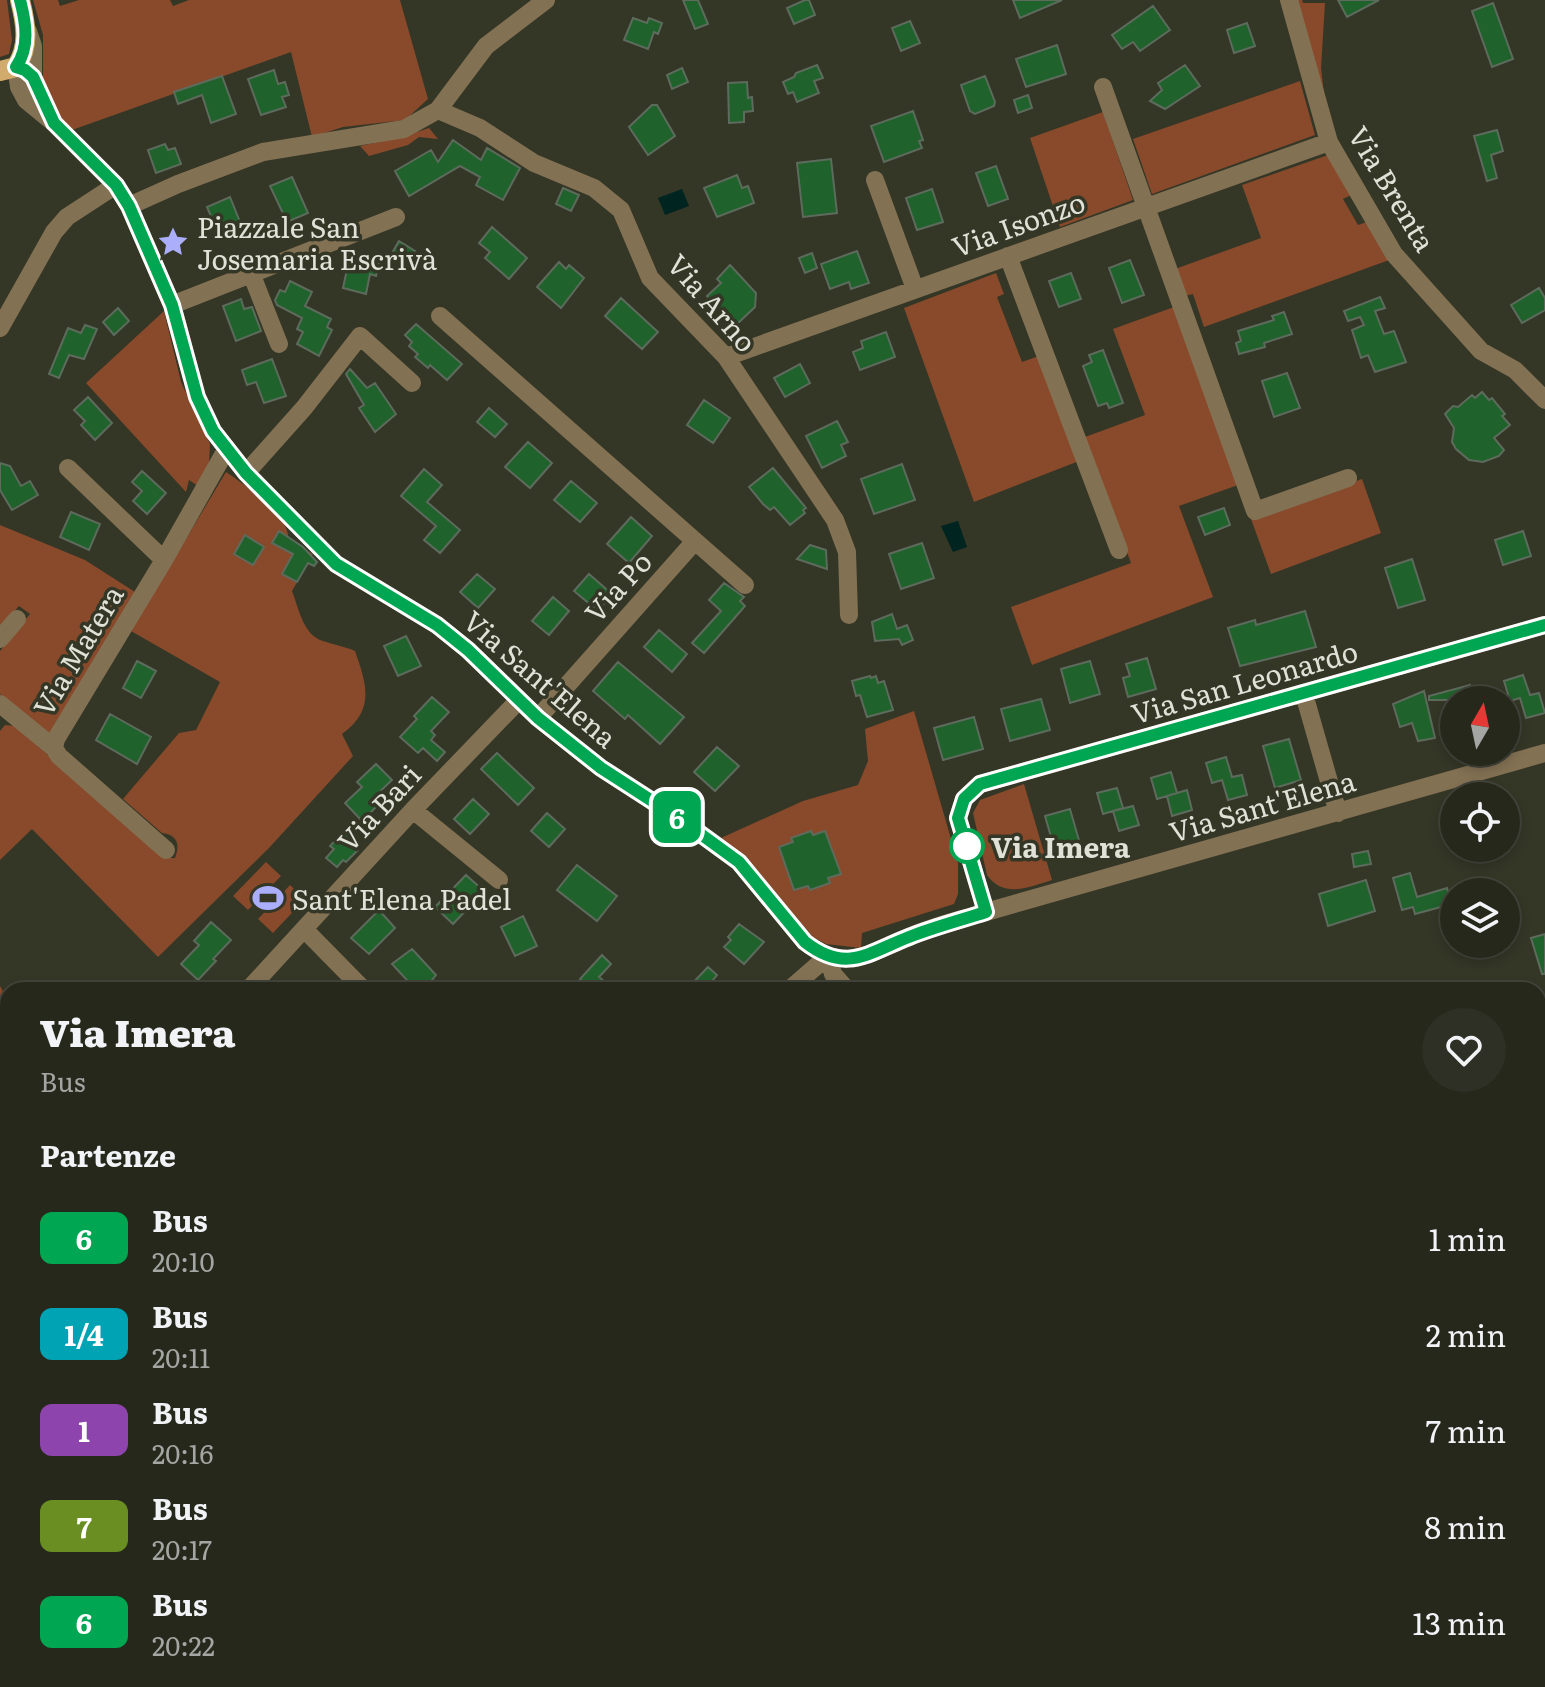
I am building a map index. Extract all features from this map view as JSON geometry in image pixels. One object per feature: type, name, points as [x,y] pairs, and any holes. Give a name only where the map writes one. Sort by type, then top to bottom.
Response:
[{"type":"main road","points":[[12,74],[25,48],[22,10]]},
{"type":"street","points":[[129,206],[263,152],[404,129],[438,110],[486,46],[546,0]]},
{"type":"street","name":"Via Brenta","points":[[1289,0],[1329,142],[1394,254],[1481,351],[1515,370],[1543,393]]},
{"type":"street","points":[[12,74],[26,100],[54,123]]},
{"type":"street","points":[[12,74],[54,123]]},
{"type":"street","points":[[1103,87],[1255,511],[1348,478]]},
{"type":"street","name":"Via Arno","points":[[438,110],[480,128],[534,163],[594,188],[621,210],[650,278],[726,357],[835,520],[847,552],[849,615]]},
{"type":"street","name":"Via Sant'Elena","points":[[54,123],[116,185],[129,206],[172,305],[197,397],[213,431],[246,473],[336,564],[437,625],[468,650],[538,718],[601,768],[739,862],[805,942],[828,956],[846,960],[862,958],[910,936],[986,912],[1545,753]]},
{"type":"street","name":"Via Isonzo","points":[[726,357],[1329,142]]},
{"type":"street","points":[[875,180],[915,289]]},
{"type":"street","points":[[0,328],[54,232],[67,217],[116,185]]},
{"type":"street","points":[[172,305],[396,217]]},
{"type":"street","points":[[1008,256],[1119,550]]},
{"type":"street","points":[[251,273],[279,344]]},
{"type":"street","points":[[440,316],[745,585]]},
{"type":"street","points":[[246,473],[304,408],[360,336],[412,383]]},
{"type":"street","name":"Via Matera","points":[[166,850],[59,756],[54,748],[56,739],[226,450]]},
{"type":"street","points":[[68,468],[164,560]]},
{"type":"street","name":"Via Po","points":[[538,718],[695,541]]},
{"type":"street","points":[[0,639],[17,619]]},
{"type":"street","name":"Via San Leonardo","points":[[986,912],[958,818],[964,799],[980,784],[1545,625]]},
{"type":"street","points":[[1304,694],[1338,813]]},
{"type":"street","name":"Via Bari","points":[[255,982],[519,700]]},
{"type":"street","points":[[3,712],[54,748]]},
{"type":"street","points":[[413,810],[499,880]]},
{"type":"street","points":[[304,929],[356,982]]},
{"type":"street","points":[[798,982],[828,956],[833,974],[840,982]]},
{"type":"shaded area","points":[[0,0],[7,0],[12,40],[9,54],[0,57]]},
{"type":"shaded area","points":[[33,0],[58,0],[60,6],[79,0],[170,0],[173,6],[189,0],[400,0],[428,99],[405,120],[343,127],[312,137],[291,52],[72,130],[60,119],[43,80],[43,35]]},
{"type":"shaded area","points":[[1296,0],[1325,3],[1321,68],[1326,111]]},
{"type":"shaded area","points":[[1300,81],[1315,135],[1152,194],[1133,139]]},
{"type":"shaded area","points":[[1103,112],[1133,200],[1060,227],[1030,138]]},
{"type":"shaded area","points":[[429,128],[438,139],[419,137],[408,145],[369,156],[360,146],[402,137]]},
{"type":"shaded area","points":[[1328,155],[1351,195],[1343,199],[1358,225],[1367,222],[1392,259],[1204,327],[1193,294],[1184,296],[1175,269],[1261,238],[1242,185]]},
{"type":"shaded area","points":[[996,273],[1004,294],[997,297],[1022,362],[1039,356],[1079,461],[974,502],[904,308]]},
{"type":"shaded area","points":[[1174,307],[1238,485],[1179,506],[1213,597],[1032,665],[1011,607],[1131,563],[1085,437],[1145,415],[1113,329]]},
{"type":"shaded area","points":[[164,311],[181,382],[210,444],[209,465],[198,486],[189,480],[186,492],[86,383]]},
{"type":"shaded area","points":[[226,472],[275,512],[288,532],[288,541],[313,554],[292,591],[306,627],[316,638],[355,651],[365,686],[364,706],[353,725],[342,734],[353,756],[269,848],[158,957],[32,829],[0,860],[0,731],[5,725],[15,726],[166,858],[175,858],[177,845],[174,838],[162,833],[123,799],[179,733],[196,730],[220,682],[131,631]]},
{"type":"shaded area","points":[[1362,479],[1381,533],[1271,574],[1251,519]]},
{"type":"shaded area","points":[[0,525],[85,560],[135,592],[50,735],[0,694],[0,651],[30,614],[19,606],[0,628]]},
{"type":"shaded area","points":[[914,711],[958,863],[958,894],[954,904],[862,933],[861,948],[826,944],[813,937],[742,855],[721,838],[803,801],[858,785],[868,761],[865,729]]},
{"type":"shaded area","points":[[1024,784],[1052,880],[1026,888],[1009,889],[1001,887],[987,875],[973,813],[980,800]]},
{"type":"shaded area","points":[[266,862],[281,876],[248,910],[233,896]]},
{"type":"shaded area","points":[[290,885],[305,899],[273,933],[258,919]]},
{"type":"water","points":[[682,189],[689,206],[665,215],[658,198]]},
{"type":"water","points":[[958,521],[967,547],[953,552],[941,526]]},
{"type":"building","points":[[683,0],[698,0],[708,24],[695,29]]},
{"type":"building","points":[[809,0],[815,15],[794,24],[787,8]]},
{"type":"building","points":[[1013,0],[1062,0],[1020,18]]},
{"type":"building","points":[[1338,0],[1379,0],[1347,17]]},
{"type":"building","points":[[1493,3],[1513,59],[1492,67],[1472,11]]},
{"type":"building","points":[[1153,6],[1170,30],[1140,51],[1133,42],[1122,49],[1112,35]]},
{"type":"building","points":[[633,18],[647,23],[649,18],[662,23],[658,34],[654,32],[648,49],[624,40]]},
{"type":"building","points":[[910,21],[920,43],[901,51],[892,28]]},
{"type":"building","points":[[1247,23],[1255,46],[1234,53],[1227,30]]},
{"type":"building","points":[[1057,45],[1066,74],[1026,87],[1016,59]]},
{"type":"building","points":[[817,65],[823,78],[814,81],[819,93],[797,102],[793,92],[788,94],[783,82]]},
{"type":"building","points":[[1185,65],[1200,86],[1165,109],[1150,101],[1162,90],[1158,83]]},
{"type":"building","points":[[682,68],[688,82],[672,89],[667,75]]},
{"type":"building","points":[[274,70],[278,84],[285,82],[289,95],[282,97],[286,107],[261,115],[248,79]]},
{"type":"building","points":[[222,76],[236,114],[211,123],[202,95],[178,104],[174,92]]},
{"type":"building","points":[[985,76],[994,106],[975,114],[970,111],[961,85]]},
{"type":"building","points":[[747,82],[753,111],[744,112],[744,122],[729,123],[728,83]]},
{"type":"building","points":[[1028,95],[1032,108],[1018,113],[1014,100]]},
{"type":"building","points":[[652,105],[657,105],[675,136],[648,155],[629,127]]},
{"type":"building","points":[[913,111],[923,140],[919,141],[922,148],[884,162],[871,126]]},
{"type":"building","points":[[1497,130],[1503,151],[1491,155],[1497,178],[1487,181],[1474,136]]},
{"type":"building","points":[[453,140],[481,160],[487,148],[520,168],[503,200],[476,185],[480,177],[460,166],[409,196],[395,171],[431,150],[438,162]]},
{"type":"building","points":[[165,144],[168,150],[175,148],[181,164],[156,173],[148,150]]},
{"type":"building","points":[[831,159],[837,213],[803,217],[797,163]]},
{"type":"building","points":[[996,166],[1008,199],[988,206],[976,173]]},
{"type":"building","points":[[737,175],[742,188],[748,186],[754,203],[717,217],[704,188]]},
{"type":"building","points":[[292,177],[308,213],[287,222],[270,186]]},
{"type":"building","points":[[563,188],[579,195],[571,211],[556,204]]},
{"type":"building","points":[[932,189],[943,222],[917,230],[906,198]]},
{"type":"building","points":[[230,197],[242,227],[219,236],[207,207]]},
{"type":"building","points":[[492,227],[527,258],[509,279],[485,258],[490,252],[479,243]]},
{"type":"building","points":[[399,241],[415,251],[406,264],[391,255]]},
{"type":"building","points":[[857,251],[869,283],[851,289],[849,282],[830,289],[821,264]]},
{"type":"building","points":[[812,253],[817,268],[805,273],[799,258]]},
{"type":"building","points":[[359,254],[380,259],[376,276],[370,274],[366,294],[343,288],[347,269],[355,271]]},
{"type":"building","points":[[1130,260],[1144,295],[1122,303],[1109,268]]},
{"type":"building","points":[[559,262],[566,269],[569,265],[584,278],[561,308],[537,287]]},
{"type":"building","points":[[730,265],[756,293],[755,307],[736,325],[707,296],[721,283],[717,279]]},
{"type":"building","points":[[1071,273],[1081,299],[1059,307],[1049,281]]},
{"type":"building","points":[[290,281],[312,292],[305,306],[331,319],[327,327],[332,330],[319,356],[297,344],[303,332],[297,329],[302,318],[277,305],[275,300],[280,290],[285,292]]},
{"type":"building","points":[[1539,288],[1545,298],[1545,310],[1522,323],[1511,305]]},
{"type":"building","points":[[1380,297],[1385,308],[1375,311],[1384,334],[1394,331],[1406,362],[1375,372],[1368,355],[1361,358],[1352,330],[1364,325],[1360,317],[1348,321],[1344,311]]},
{"type":"building","points":[[621,298],[658,332],[642,349],[605,316]]},
{"type":"building","points":[[241,299],[244,309],[252,307],[261,331],[236,341],[223,306]]},
{"type":"building","points":[[118,308],[129,321],[114,335],[103,322]]},
{"type":"building","points":[[1284,312],[1292,334],[1264,343],[1265,347],[1239,354],[1236,343],[1241,341],[1238,331],[1274,320],[1272,316]]},
{"type":"building","points":[[416,324],[462,364],[447,380],[415,357],[418,354],[409,346],[412,342],[405,335]]},
{"type":"building","points":[[85,325],[97,329],[84,359],[69,355],[59,378],[49,374],[68,328],[81,333]]},
{"type":"building","points":[[886,332],[895,357],[860,370],[853,352],[863,348],[861,341]]},
{"type":"building","points":[[1103,350],[1123,403],[1109,408],[1107,403],[1098,406],[1083,366],[1092,362],[1089,355]]},
{"type":"building","points":[[272,359],[286,396],[264,403],[256,382],[247,385],[242,370]]},
{"type":"building","points":[[800,364],[810,383],[785,397],[774,378]]},
{"type":"building","points":[[350,369],[367,388],[375,383],[396,414],[375,432],[359,408],[364,405],[346,374]]},
{"type":"building","points":[[1287,373],[1300,408],[1274,417],[1262,381]]},
{"type":"building","points":[[1482,392],[1489,400],[1492,398],[1510,425],[1494,438],[1504,450],[1499,456],[1483,462],[1469,460],[1456,449],[1452,442],[1454,428],[1445,414],[1453,406],[1458,407],[1472,395],[1475,398]]},
{"type":"building","points":[[88,397],[112,423],[95,440],[81,425],[85,421],[74,410]]},
{"type":"building","points":[[704,400],[730,418],[713,443],[687,425]]},
{"type":"building","points":[[489,408],[507,424],[495,437],[477,422]]},
{"type":"building","points":[[837,421],[848,442],[841,445],[846,456],[822,468],[806,436]]},
{"type":"building","points":[[528,442],[552,463],[530,488],[505,467]]},
{"type":"building","points":[[0,463],[10,466],[21,486],[30,481],[38,495],[12,510],[0,490]]},
{"type":"building","points":[[902,464],[915,500],[874,514],[861,479]]},
{"type":"building","points":[[773,468],[806,508],[803,510],[805,513],[790,525],[774,507],[770,510],[763,504],[749,487]]},
{"type":"building","points":[[424,469],[442,485],[427,502],[460,530],[440,553],[424,540],[436,526],[401,496]]},
{"type":"building","points":[[142,471],[166,493],[147,514],[133,501],[142,491],[132,482]]},
{"type":"building","points":[[571,481],[597,503],[580,522],[554,500]]},
{"type":"building","points":[[1224,508],[1230,525],[1205,535],[1198,517]]},
{"type":"building","points":[[71,512],[100,524],[89,550],[60,537]]},
{"type":"building","points":[[631,517],[652,536],[629,563],[607,544]]},
{"type":"building","points":[[279,531],[303,547],[317,562],[314,566],[308,563],[297,582],[282,574],[293,554],[272,543]]},
{"type":"building","points":[[1523,531],[1531,556],[1503,565],[1495,540]]},
{"type":"building","points":[[245,535],[264,547],[253,565],[234,554]]},
{"type":"building","points":[[922,543],[934,578],[901,589],[889,554]]},
{"type":"building","points":[[810,545],[826,550],[827,569],[797,559]]},
{"type":"building","points":[[1412,559],[1425,600],[1398,608],[1385,568]]},
{"type":"building","points":[[477,574],[495,589],[478,608],[460,592]]},
{"type":"building","points":[[589,574],[612,594],[598,611],[574,591]]},
{"type":"building","points":[[724,583],[744,597],[740,601],[745,606],[704,653],[692,643],[721,611],[709,600]]},
{"type":"building","points":[[553,597],[569,611],[549,635],[532,621]]},
{"type":"building","points":[[1305,611],[1316,647],[1240,666],[1228,628],[1255,620],[1256,625]]},
{"type":"building","points":[[892,614],[897,629],[907,625],[913,640],[902,645],[899,639],[875,641],[872,622]]},
{"type":"building","points":[[659,630],[687,654],[672,672],[644,647]]},
{"type":"building","points":[[406,636],[421,666],[398,676],[384,646]]},
{"type":"building","points":[[1147,658],[1156,689],[1128,697],[1123,678],[1130,676],[1126,664]]},
{"type":"building","points":[[137,661],[156,671],[141,698],[123,688]]},
{"type":"building","points":[[1090,661],[1100,694],[1070,703],[1061,669]]},
{"type":"building","points":[[618,662],[684,717],[660,744],[628,715],[625,719],[593,691]]},
{"type":"building","points":[[1523,675],[1530,695],[1539,693],[1545,713],[1526,718],[1520,686],[1506,686],[1504,681]]},
{"type":"building","points":[[876,676],[878,683],[884,681],[893,710],[867,717],[852,681]]},
{"type":"building","points":[[1424,691],[1435,738],[1418,741],[1412,723],[1400,727],[1393,704]]},
{"type":"building","points":[[1440,693],[1440,700],[1429,700],[1429,696]]},
{"type":"building","points":[[432,697],[449,712],[431,731],[435,735],[431,740],[445,752],[437,761],[423,748],[418,753],[400,737]]},
{"type":"building","points":[[1041,699],[1050,730],[1010,741],[1001,709]]},
{"type":"building","points":[[110,714],[151,737],[137,764],[96,740]]},
{"type":"building","points":[[974,717],[983,749],[943,760],[934,728]]},
{"type":"building","points":[[1289,739],[1301,780],[1275,788],[1263,746]]},
{"type":"building","points":[[717,747],[739,766],[715,791],[694,772]]},
{"type":"building","points":[[497,753],[534,788],[518,805],[481,769]]},
{"type":"building","points":[[1226,757],[1232,777],[1242,775],[1247,795],[1228,800],[1222,780],[1212,783],[1206,763]]},
{"type":"building","points":[[376,764],[392,780],[373,798],[379,804],[362,821],[345,803],[362,787],[357,782]]},
{"type":"building","points":[[1171,772],[1177,793],[1157,799],[1151,778]]},
{"type":"building","points":[[1117,788],[1123,808],[1103,814],[1097,793]]},
{"type":"building","points":[[1187,790],[1192,810],[1172,816],[1167,796]]},
{"type":"building","points":[[473,799],[489,814],[470,834],[454,819]]},
{"type":"building","points":[[1133,806],[1139,825],[1119,831],[1113,811]]},
{"type":"building","points":[[1070,809],[1080,844],[1055,851],[1045,816]]},
{"type":"building","points":[[547,813],[565,829],[549,847],[531,831]]},
{"type":"building","points":[[346,829],[358,840],[353,846],[358,850],[337,867],[326,858],[334,849],[330,846]]},
{"type":"building","points":[[811,831],[813,835],[825,831],[841,874],[828,878],[830,883],[810,890],[808,886],[794,890],[779,847],[793,842],[791,838]]},
{"type":"building","points":[[1368,851],[1371,864],[1354,867],[1352,854]]},
{"type":"building","points":[[577,865],[617,896],[597,921],[557,890]]},
{"type":"building","points":[[1410,873],[1417,897],[1440,890],[1440,907],[1415,914],[1413,907],[1402,910],[1393,878]]},
{"type":"building","points":[[466,875],[484,891],[453,924],[435,907]]},
{"type":"building","points":[[1366,880],[1375,911],[1328,926],[1319,894]]},
{"type":"building","points":[[379,910],[395,928],[369,954],[351,938]]},
{"type":"building","points":[[523,916],[537,946],[515,956],[501,927]]},
{"type":"building","points":[[211,922],[231,940],[198,980],[181,964],[199,945],[194,941]]},
{"type":"building","points":[[739,924],[764,942],[744,964],[724,947]]},
{"type":"building","points":[[1545,934],[1545,974],[1542,974],[1531,938]]},
{"type":"building","points":[[412,949],[436,975],[430,982],[409,982],[392,964]]},
{"type":"building","points":[[602,955],[611,964],[599,977],[605,982],[583,982],[580,979]]},
{"type":"building","points":[[708,967],[717,975],[713,980],[715,982],[694,982]]},
{"type":"bus line","name":"6","points":[[20,0],[25,19],[25,48],[16,67],[33,77],[54,123],[116,185],[129,206],[172,305],[197,397],[213,431],[232,457],[336,564],[437,625],[468,650],[538,718],[601,768],[739,862],[805,942],[828,956],[846,960],[862,958],[910,936],[986,912],[958,818],[964,799],[980,784],[1545,625]]},
{"type":"place","name":"Piazzale San Josemaria Escrivà","points":[[173,242]]},
{"type":"place","name":"Via Imera","points":[[967,846]]},
{"type":"place","name":"Sant'Elena Padel","points":[[268,898]]}]
